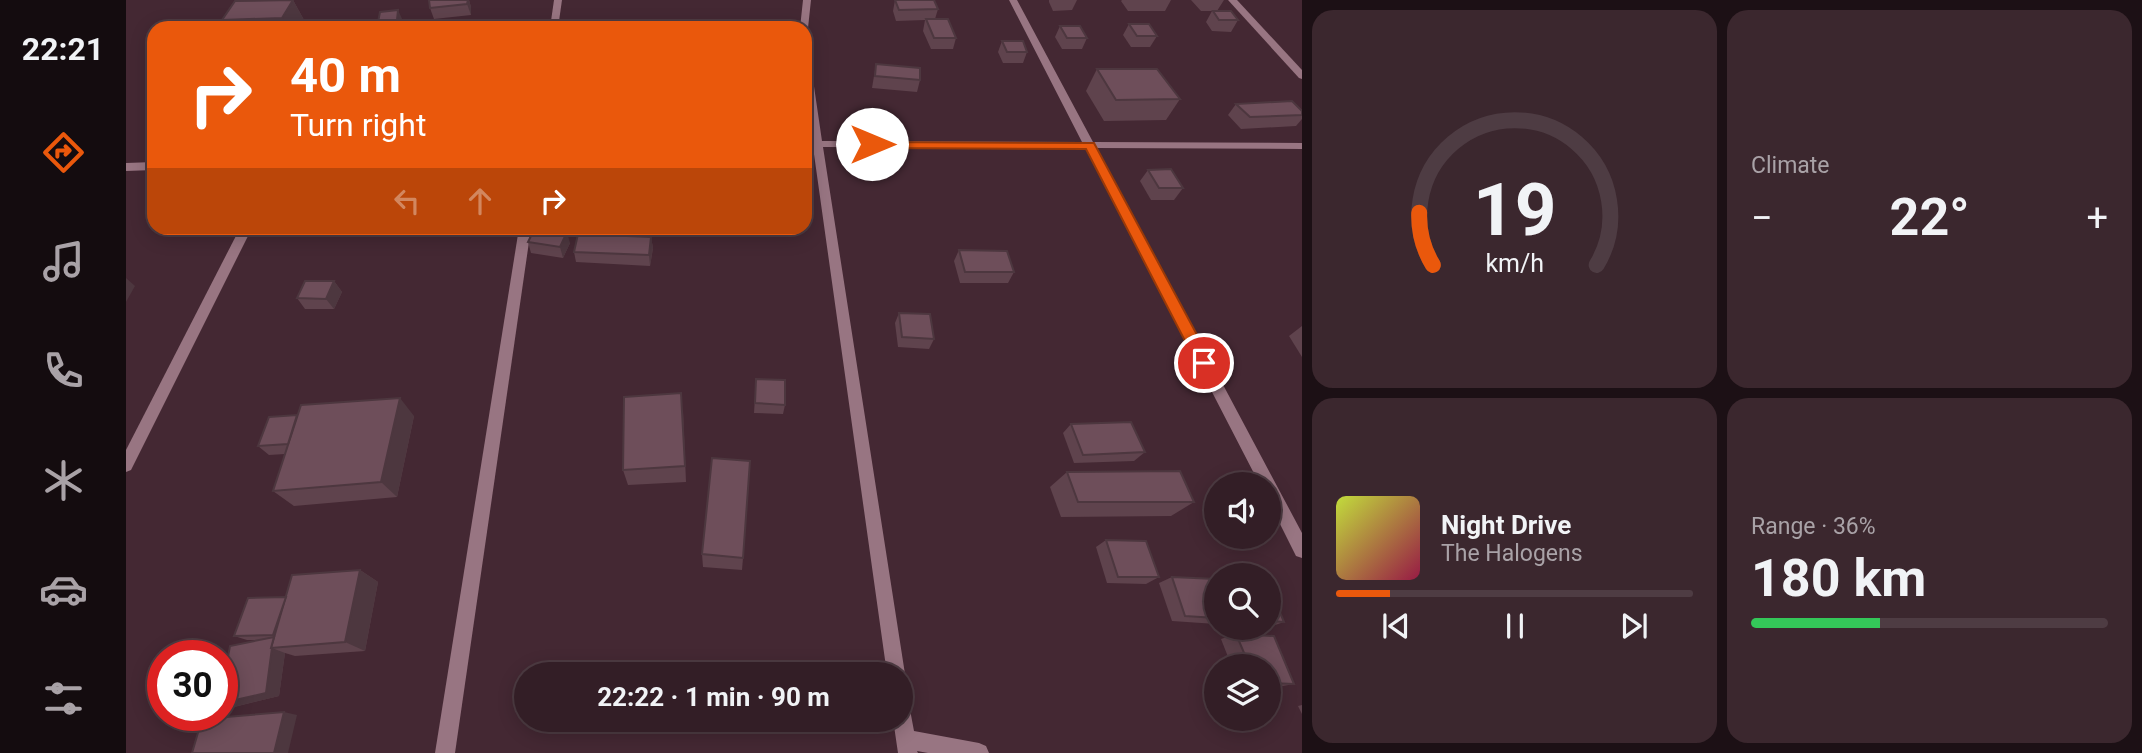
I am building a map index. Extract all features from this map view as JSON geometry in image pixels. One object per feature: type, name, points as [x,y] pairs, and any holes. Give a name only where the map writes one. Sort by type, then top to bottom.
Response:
[{"type":"street","points":[[555,21],[558,0]]},
{"type":"street","points":[[805,21],[807,0]]},
{"type":"street","points":[[1013,0],[1261,472]]},
{"type":"street","points":[[1232,0],[1302,76]]},
{"type":"street","points":[[812,144],[1302,146]]},
{"type":"street","points":[[812,150],[894,662]]},
{"type":"street","points":[[126,167],[147,166]]},
{"type":"street","points":[[126,466],[242,235]]},
{"type":"street","points":[[445,753],[524,235]]},
{"type":"street","points":[[1281,510],[1302,550]]},
{"type":"street","points":[[907,746],[979,753]]},
{"type":"building","points":[[293,0],[282,18],[222,20],[235,1]]},
{"type":"building","points":[[429,0],[468,0],[467,4],[430,8]]},
{"type":"building","points":[[895,0],[934,0],[938,9],[899,10]]},
{"type":"building","points":[[398,10],[397,20],[378,21],[380,12]]},
{"type":"building","points":[[1213,11],[1231,11],[1238,20],[1219,20]]},
{"type":"building","points":[[926,19],[948,19],[956,38],[934,38]]},
{"type":"building","points":[[1129,24],[1149,24],[1157,36],[1137,36]]},
{"type":"building","points":[[1060,26],[1080,26],[1087,38],[1067,38]]},
{"type":"building","points":[[1002,41],[1023,41],[1027,52],[1007,52]]},
{"type":"building","points":[[876,64],[920,68],[920,80],[875,76]]},
{"type":"building","points":[[1097,69],[1157,69],[1180,99],[1116,100]]},
{"type":"building","points":[[1292,101],[1302,111],[1302,115],[1250,117],[1236,104]]},
{"type":"building","points":[[1171,169],[1183,188],[1159,188],[1148,170]]},
{"type":"building","points":[[532,235],[566,235],[560,247],[528,242]]},
{"type":"building","points":[[578,235],[651,237],[649,255],[574,252]]},
{"type":"building","points":[[959,250],[1007,251],[1014,272],[965,272]]},
{"type":"building","points":[[305,281],[334,281],[326,299],[297,298]]},
{"type":"building","points":[[899,313],[930,314],[934,339],[902,337]]},
{"type":"building","points":[[756,379],[785,380],[785,405],[755,403]]},
{"type":"building","points":[[681,393],[685,466],[623,470],[624,397]]},
{"type":"building","points":[[400,398],[381,482],[273,491],[301,405]]},
{"type":"building","points":[[297,415],[288,444],[258,446],[269,417]]},
{"type":"building","points":[[1131,422],[1145,452],[1083,455],[1071,424]]},
{"type":"building","points":[[712,458],[750,461],[743,558],[702,554]]},
{"type":"building","points":[[1180,471],[1194,502],[1078,502],[1067,472]]},
{"type":"building","points":[[1106,540],[1146,541],[1159,577],[1118,577]]},
{"type":"building","points":[[360,570],[345,642],[271,648],[292,575]]},
{"type":"building","points":[[1172,577],[1204,578],[1204,617],[1185,616]]},
{"type":"building","points":[[286,597],[273,635],[234,636],[248,598]]},
{"type":"building","points":[[274,637],[266,693],[238,699],[238,644]]},
{"type":"building","points":[[1239,640],[1276,640],[1294,684],[1281,683],[1281,654],[1244,654]]},
{"type":"building","points":[[284,712],[274,753],[192,753],[198,731],[238,731],[238,716]]},
{"type":"route","points":[[872,144],[1090,145],[1204,363]]}]
